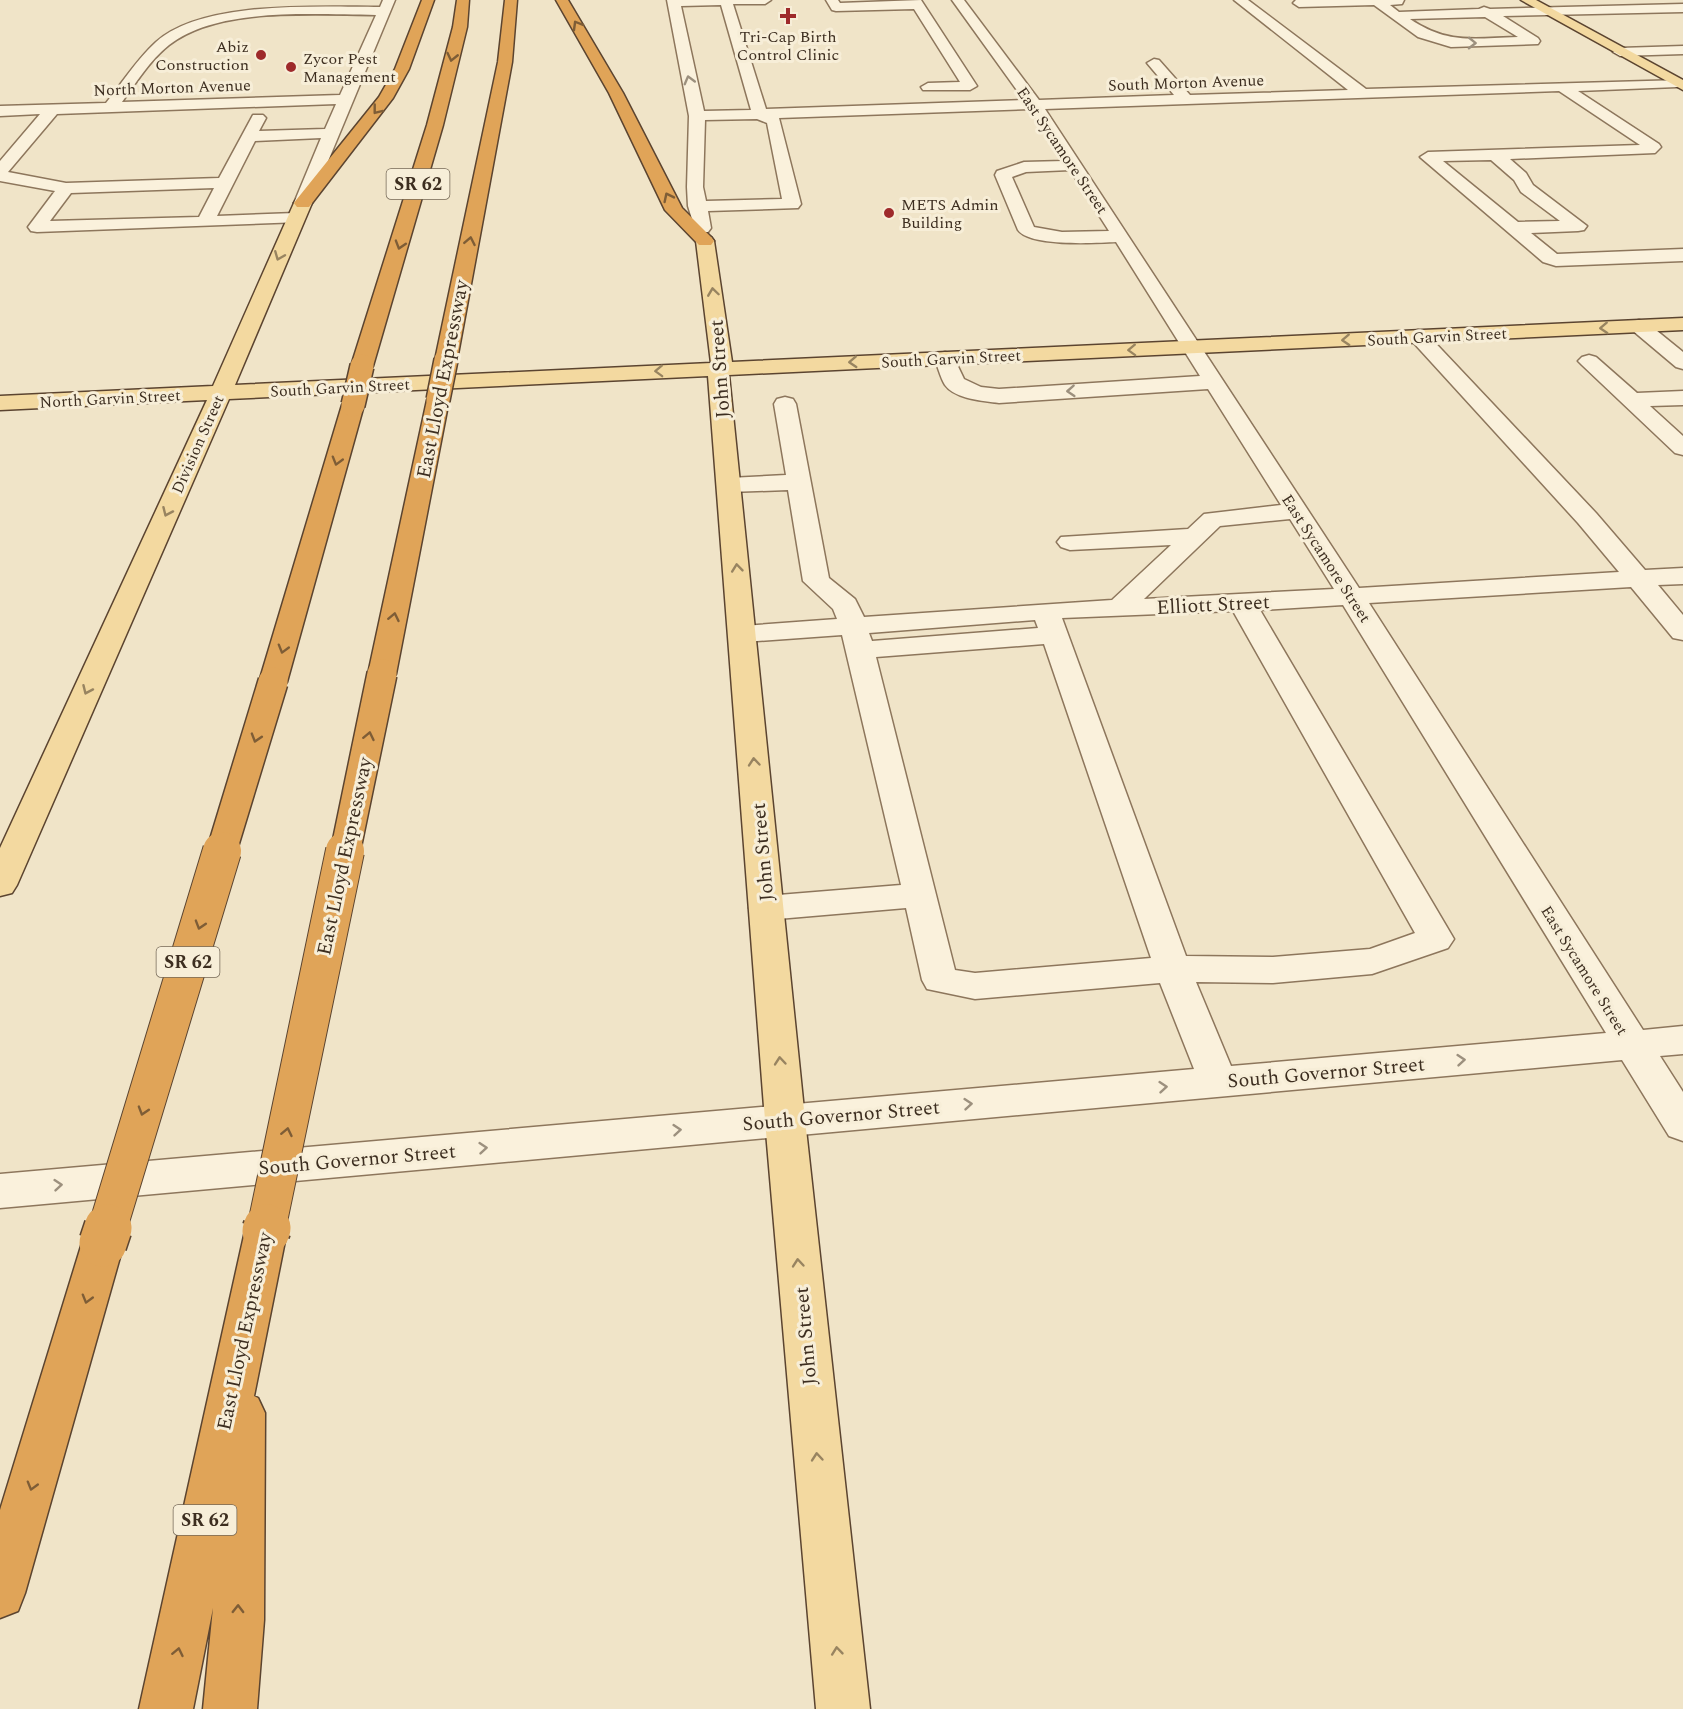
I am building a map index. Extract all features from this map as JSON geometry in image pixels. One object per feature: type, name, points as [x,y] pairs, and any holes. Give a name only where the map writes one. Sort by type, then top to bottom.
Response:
[{"type":"highway","points":[[299,211],[386,98],[402,69],[428,0]]},
{"type":"highway","name":"SR 62","points":[[0,1593],[103,1243],[273,682],[353,405],[362,366],[435,125],[464,0]]},
{"type":"highway","name":"East Lloyd Expressway","points":[[166,1709],[438,400],[505,62],[511,0]]},
{"type":"highway","points":[[562,0],[616,93],[674,210],[705,241]]},
{"type":"highway","points":[[230,1709],[238,1620],[243,1331]]},
{"type":"main road","points":[[1527,0],[1643,65]]},
{"type":"main road","name":"Division Street","points":[[0,885],[219,393],[243,344],[299,211]]},
{"type":"main road","name":"John Street","points":[[705,241],[723,363],[718,369],[784,1120],[843,1709]]},
{"type":"main road","name":"South Garvin Street","points":[[219,393],[1683,324]]},
{"type":"main road","name":"North Garvin Street","points":[[0,403],[219,393]]},
{"type":"street","points":[[673,1],[765,0]]},
{"type":"street","points":[[832,0],[836,7],[916,3],[984,106]]},
{"type":"street","name":"East Sycamore Street","points":[[958,0],[1035,105],[1121,236],[1352,597],[1683,1125]]},
{"type":"street","points":[[1378,2],[1435,40],[1451,43],[1533,41],[1467,0]]},
{"type":"street","points":[[1666,0],[1682,8]]},
{"type":"street","name":"John Street","points":[[673,1],[697,116],[697,206],[705,241]]},
{"type":"street","points":[[697,206],[792,204],[774,121],[760,114],[727,1]]},
{"type":"street","points":[[1294,2],[1413,1]]},
{"type":"street","points":[[1244,3],[1268,4]]},
{"type":"street","points":[[1244,3],[1363,94]]},
{"type":"street","name":"Division Street","points":[[299,211],[309,183],[387,5]]},
{"type":"street","points":[[111,107],[164,41],[185,31],[227,19],[257,15],[387,5]]},
{"type":"street","points":[[1396,16],[1682,8]]},
{"type":"street","points":[[1486,27],[1509,26]]},
{"type":"street","points":[[1417,30],[1451,28]]},
{"type":"street","points":[[356,33],[375,33]]},
{"type":"street","points":[[1620,52],[1683,50]]},
{"type":"street","points":[[1154,63],[1186,100]]},
{"type":"street","points":[[1643,65],[1681,80]]},
{"type":"street","name":"South Morton Avenue","points":[[697,116],[1562,87],[1681,80]]},
{"type":"street","points":[[916,87],[970,86]]},
{"type":"street","points":[[1562,87],[1653,147],[1649,150],[1428,156],[1550,258],[1556,260],[1683,255]]},
{"type":"street","points":[[878,91],[885,110]]},
{"type":"street","name":"North Morton Avenue","points":[[0,111],[346,99]]},
{"type":"street","points":[[205,222],[267,102]]},
{"type":"street","points":[[0,171],[53,109]]},
{"type":"street","points":[[249,136],[331,133]]},
{"type":"street","points":[[1494,154],[1520,177],[1527,188],[1578,226],[1514,228]]},
{"type":"street","points":[[1075,165],[1024,167],[1008,171],[1003,175],[1027,230],[1062,239],[1121,236]]},
{"type":"street","points":[[0,176],[66,188],[225,183]]},
{"type":"street","points":[[1498,177],[1520,177]]},
{"type":"street","points":[[1455,179],[1477,178]]},
{"type":"street","points":[[66,188],[37,227],[205,222],[299,211]]},
{"type":"street","points":[[1639,326],[1683,363]]},
{"type":"street","points":[[1418,336],[1640,578],[1683,632]]},
{"type":"street","points":[[945,358],[955,383],[976,393],[999,396],[1213,382]]},
{"type":"street","points":[[1589,361],[1683,448]]},
{"type":"street","points":[[1631,400],[1683,398]]},
{"type":"street","points":[[785,404],[816,581],[845,605],[857,638],[940,980],[975,986],[1173,969],[1273,970],[1371,961],[1436,939],[1242,603]]},
{"type":"street","points":[[729,485],[799,482]]},
{"type":"street","points":[[1119,608],[1213,519],[1296,511]]},
{"type":"street","points":[[1070,542],[1194,536]]},
{"type":"street","name":"Elliott Street","points":[[857,638],[1050,623],[1119,608],[1352,597],[1683,576]]},
{"type":"street","points":[[1050,623],[1173,969],[1218,1082]]},
{"type":"street","points":[[743,634],[857,638]]},
{"type":"street","points":[[766,908],[920,895]]},
{"type":"street","name":"South Governor Street","points":[[0,1191],[1683,1040]]},
{"type":"place","name":"Tri-Cap Birth Control Clinic","points":[[788,16]]},
{"type":"place","name":"Abiz Construction","points":[[261,55]]},
{"type":"place","name":"Zycor Pest Management","points":[[291,67]]},
{"type":"place","name":"METS Admin Building","points":[[889,213]]}]
